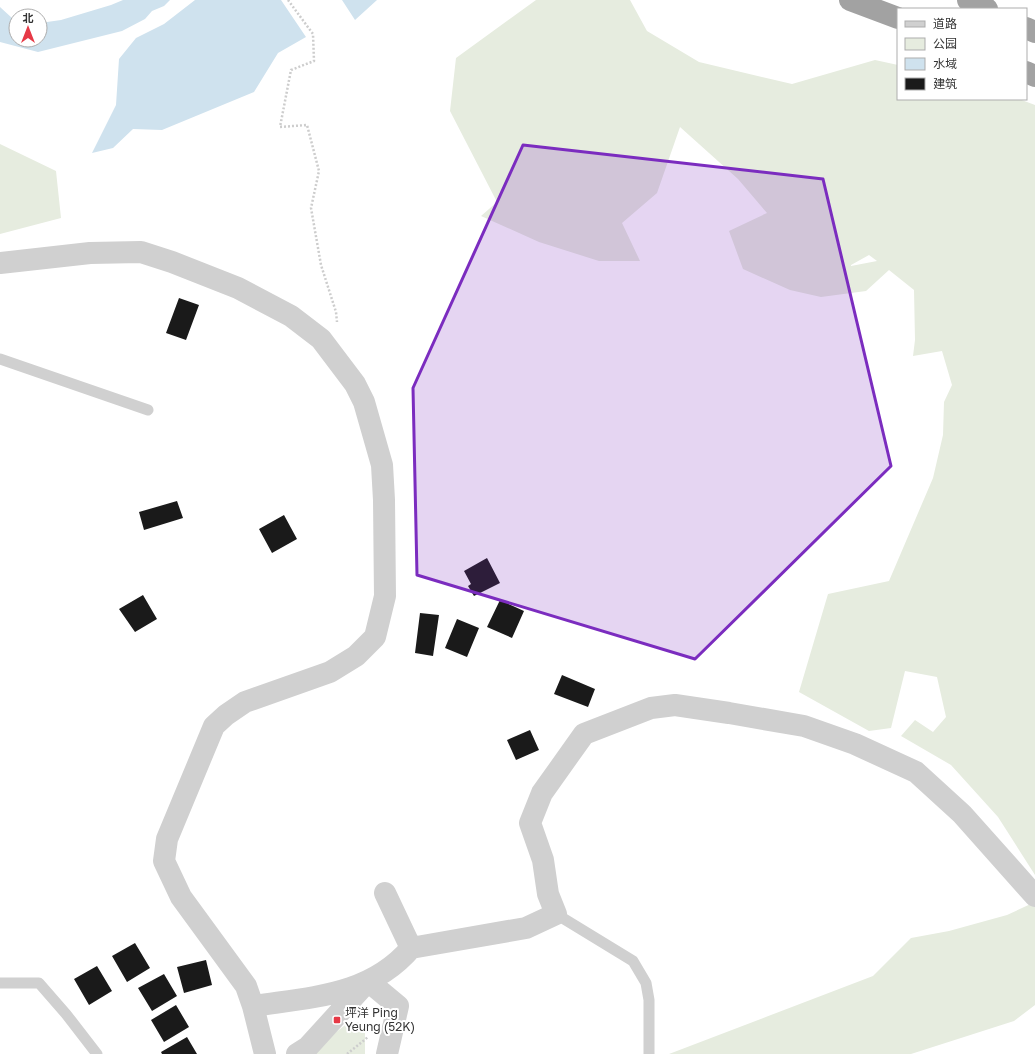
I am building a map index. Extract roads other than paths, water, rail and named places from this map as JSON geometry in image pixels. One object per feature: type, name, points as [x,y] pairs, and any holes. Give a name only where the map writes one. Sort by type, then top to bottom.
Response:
[{"type":"highway","points":[[850,0],[897,18]]},
{"type":"highway","points":[[968,0],[985,8]]},
{"type":"street","points":[[0,263],[97,253],[141,252],[172,262],[238,288],[291,316],[321,339],[355,384],[364,402],[382,465],[384,500],[385,596],[375,637],[356,656],[330,672],[245,702],[226,714],[214,726],[167,839],[164,861],[181,897],[246,986],[253,1006],[265,1054]]},
{"type":"street","points":[[253,1006],[348,990],[368,981],[404,957],[411,948],[526,928],[556,914],[548,894],[543,860],[530,823],[542,793],[584,734],[651,708],[675,705],[804,726],[854,744],[916,772],[962,814],[1035,896]]},
{"type":"street","points":[[385,893],[411,948]]},
{"type":"street","points":[[297,1054],[308,1047],[368,981]]},
{"type":"street","points":[[368,981],[398,1006],[387,1054]]},
{"type":"lane","points":[[0,359],[148,410]]},
{"type":"lane","points":[[556,914],[634,960],[646,983],[649,1000],[649,1054]]},
{"type":"lane","points":[[0,983],[39,983],[66,1014],[97,1054]]},
{"type":"water","points":[[123,0],[170,0],[164,6],[152,11],[145,19],[122,31],[38,52],[23,48],[48,48],[48,22],[61,20]]},
{"type":"water","points":[[195,0],[281,0],[306,37],[278,53],[254,92],[162,130],[133,129],[113,148],[92,153],[116,105],[119,59],[136,38],[164,24]]},
{"type":"water","points":[[342,0],[377,0],[355,20]]},
{"type":"water","points":[[0,7],[8,14],[8,44],[0,42]]},
{"type":"place","name":"坪洋 Ping Yeung (52K)","points":[[337,1020]]}]
